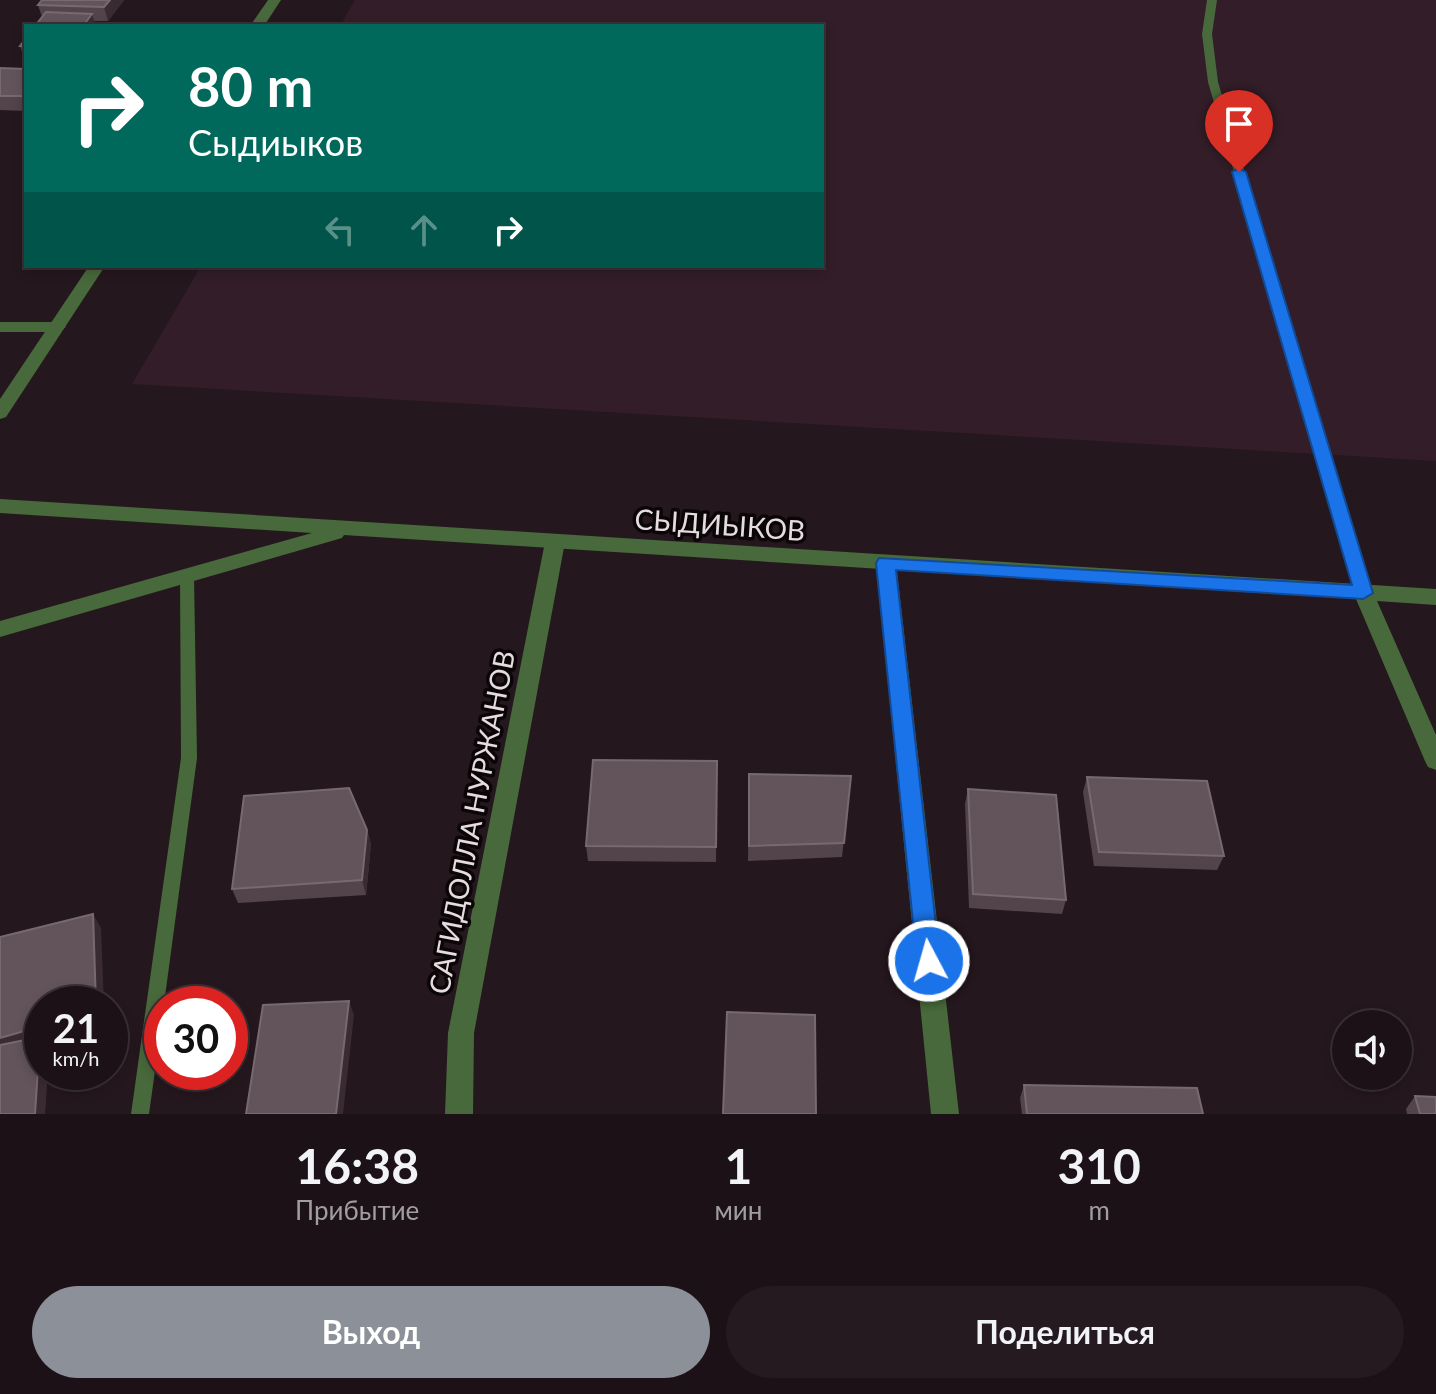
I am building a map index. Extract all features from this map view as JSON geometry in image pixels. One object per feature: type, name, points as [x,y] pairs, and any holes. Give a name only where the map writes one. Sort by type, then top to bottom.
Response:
[{"type":"street","points":[[258,24],[275,0]]},
{"type":"street","points":[[0,413],[96,268]]},
{"type":"street","points":[[0,327],[57,327]]},
{"type":"street","name":"СЫДИЫКОВ","points":[[0,506],[1436,597]]},
{"type":"street","points":[[0,629],[348,529]]},
{"type":"street","name":"САГИДОЛЛА НУРЖАНОВ","points":[[459,1114],[461,1033],[555,542]]},
{"type":"street","points":[[886,563],[945,1114]]},
{"type":"street","points":[[1363,593],[1436,761]]},
{"type":"lane","points":[[1212,0],[1207,34],[1213,82],[1363,593]]},
{"type":"lane","points":[[140,1114],[189,758],[187,575]]},
{"type":"shaded area","points":[[355,0],[1436,0],[1436,461],[132,384],[200,268],[824,268],[824,24],[341,24]]},
{"type":"building","points":[[42,0],[110,0],[104,7],[38,5]]},
{"type":"building","points":[[46,12],[92,14],[84,24],[37,24]]},
{"type":"building","points":[[0,68],[24,69],[24,96],[0,96]]},
{"type":"building","points":[[593,760],[717,761],[716,847],[586,846]]},
{"type":"building","points":[[749,774],[851,776],[844,843],[749,846]]},
{"type":"building","points":[[1087,777],[1207,781],[1224,856],[1099,852]]},
{"type":"building","points":[[349,788],[367,830],[362,880],[232,889],[244,796]]},
{"type":"building","points":[[968,789],[1056,795],[1066,900],[973,894]]},
{"type":"building","points":[[93,914],[95,986],[24,986],[24,1031],[0,1038],[0,937]]},
{"type":"building","points":[[349,1001],[336,1114],[246,1114],[263,1005]]},
{"type":"building","points":[[727,1012],[815,1015],[816,1114],[723,1114]]},
{"type":"building","points":[[24,1040],[24,1090],[37,1090],[35,1114],[0,1114],[0,1045]]},
{"type":"building","points":[[1024,1085],[1197,1088],[1203,1114],[1027,1114]]},
{"type":"building","points":[[1415,1096],[1436,1097],[1436,1114],[1420,1114]]},
{"type":"route","points":[[929,961],[886,563],[1363,593],[1239,172]]}]
